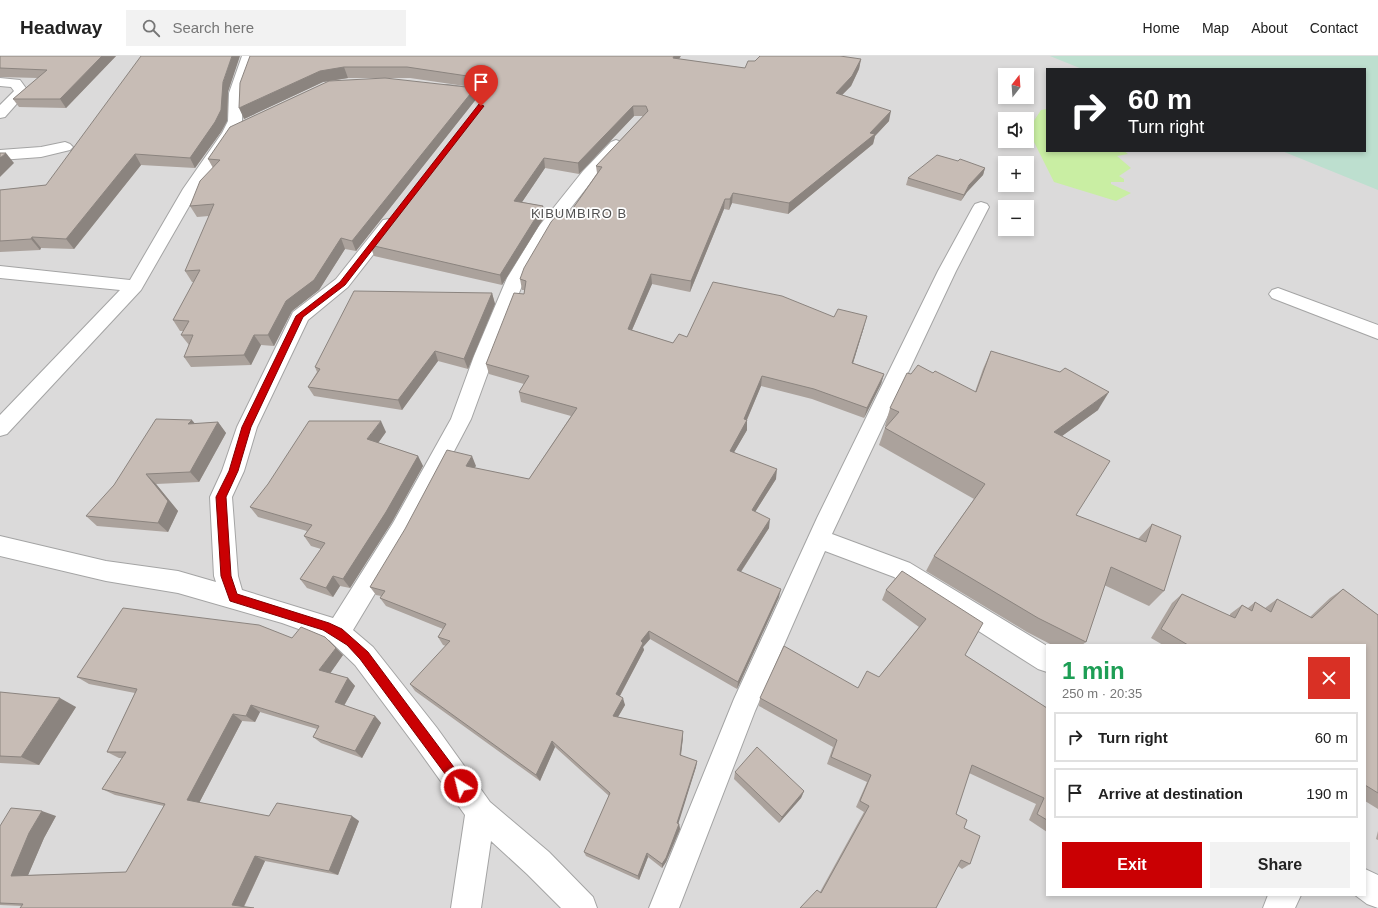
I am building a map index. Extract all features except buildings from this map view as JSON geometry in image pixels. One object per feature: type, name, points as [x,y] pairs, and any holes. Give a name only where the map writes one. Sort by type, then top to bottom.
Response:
[{"type":"street","points":[[0,428],[135,286],[191,189],[229,133],[235,121],[236,93],[248,56]]},
{"type":"street","points":[[0,82],[15,84],[21,91],[0,114]]},
{"type":"street","points":[[430,87],[490,94],[480,106]]},
{"type":"street","points":[[229,133],[250,123]]},
{"type":"street","points":[[338,632],[401,530],[461,419],[484,356],[516,278],[545,230],[589,174],[630,131]]},
{"type":"street","points":[[0,155],[41,152],[65,147]]},
{"type":"street","points":[[664,908],[743,708],[819,539],[947,270],[981,207]]},
{"type":"street","points":[[233,598],[226,576],[221,497],[233,471],[247,427],[300,316],[342,283],[400,210]]},
{"type":"street","points":[[0,272],[135,286]]},
{"type":"street","points":[[1278,294],[1378,332]]},
{"type":"street","points":[[819,539],[902,570],[1046,659]]},
{"type":"street","points":[[0,546],[106,571],[178,582],[325,626],[338,632],[364,656],[427,738],[480,812],[538,863],[582,908]]},
{"type":"street","points":[[466,908],[480,812]]},
{"type":"street","points":[[1366,885],[1378,892]]},
{"type":"street","points":[[1278,908],[1285,896]]},
{"type":"shaded area","points":[[0,56],[1378,56],[1378,908],[0,908]]},
{"type":"green space","points":[[1050,56],[1378,56],[1378,190],[1284,152],[1366,152],[1366,68],[1080,68]]},
{"type":"green space","points":[[1046,109],[1046,152],[1125,152],[1128,154],[1117,156],[1131,168],[1119,176],[1124,179],[1124,182],[1111,182],[1111,184],[1131,193],[1116,201],[1054,182],[1034,142],[1034,121],[1041,110]]},
{"type":"district","name":"KIBUMBIRO B","points":[[579,213]]},
{"type":"route","points":[[461,786],[427,738],[364,656],[338,632],[325,626],[282,612],[233,598],[226,576],[221,497],[233,471],[247,427],[300,316],[342,283],[481,106]]}]
